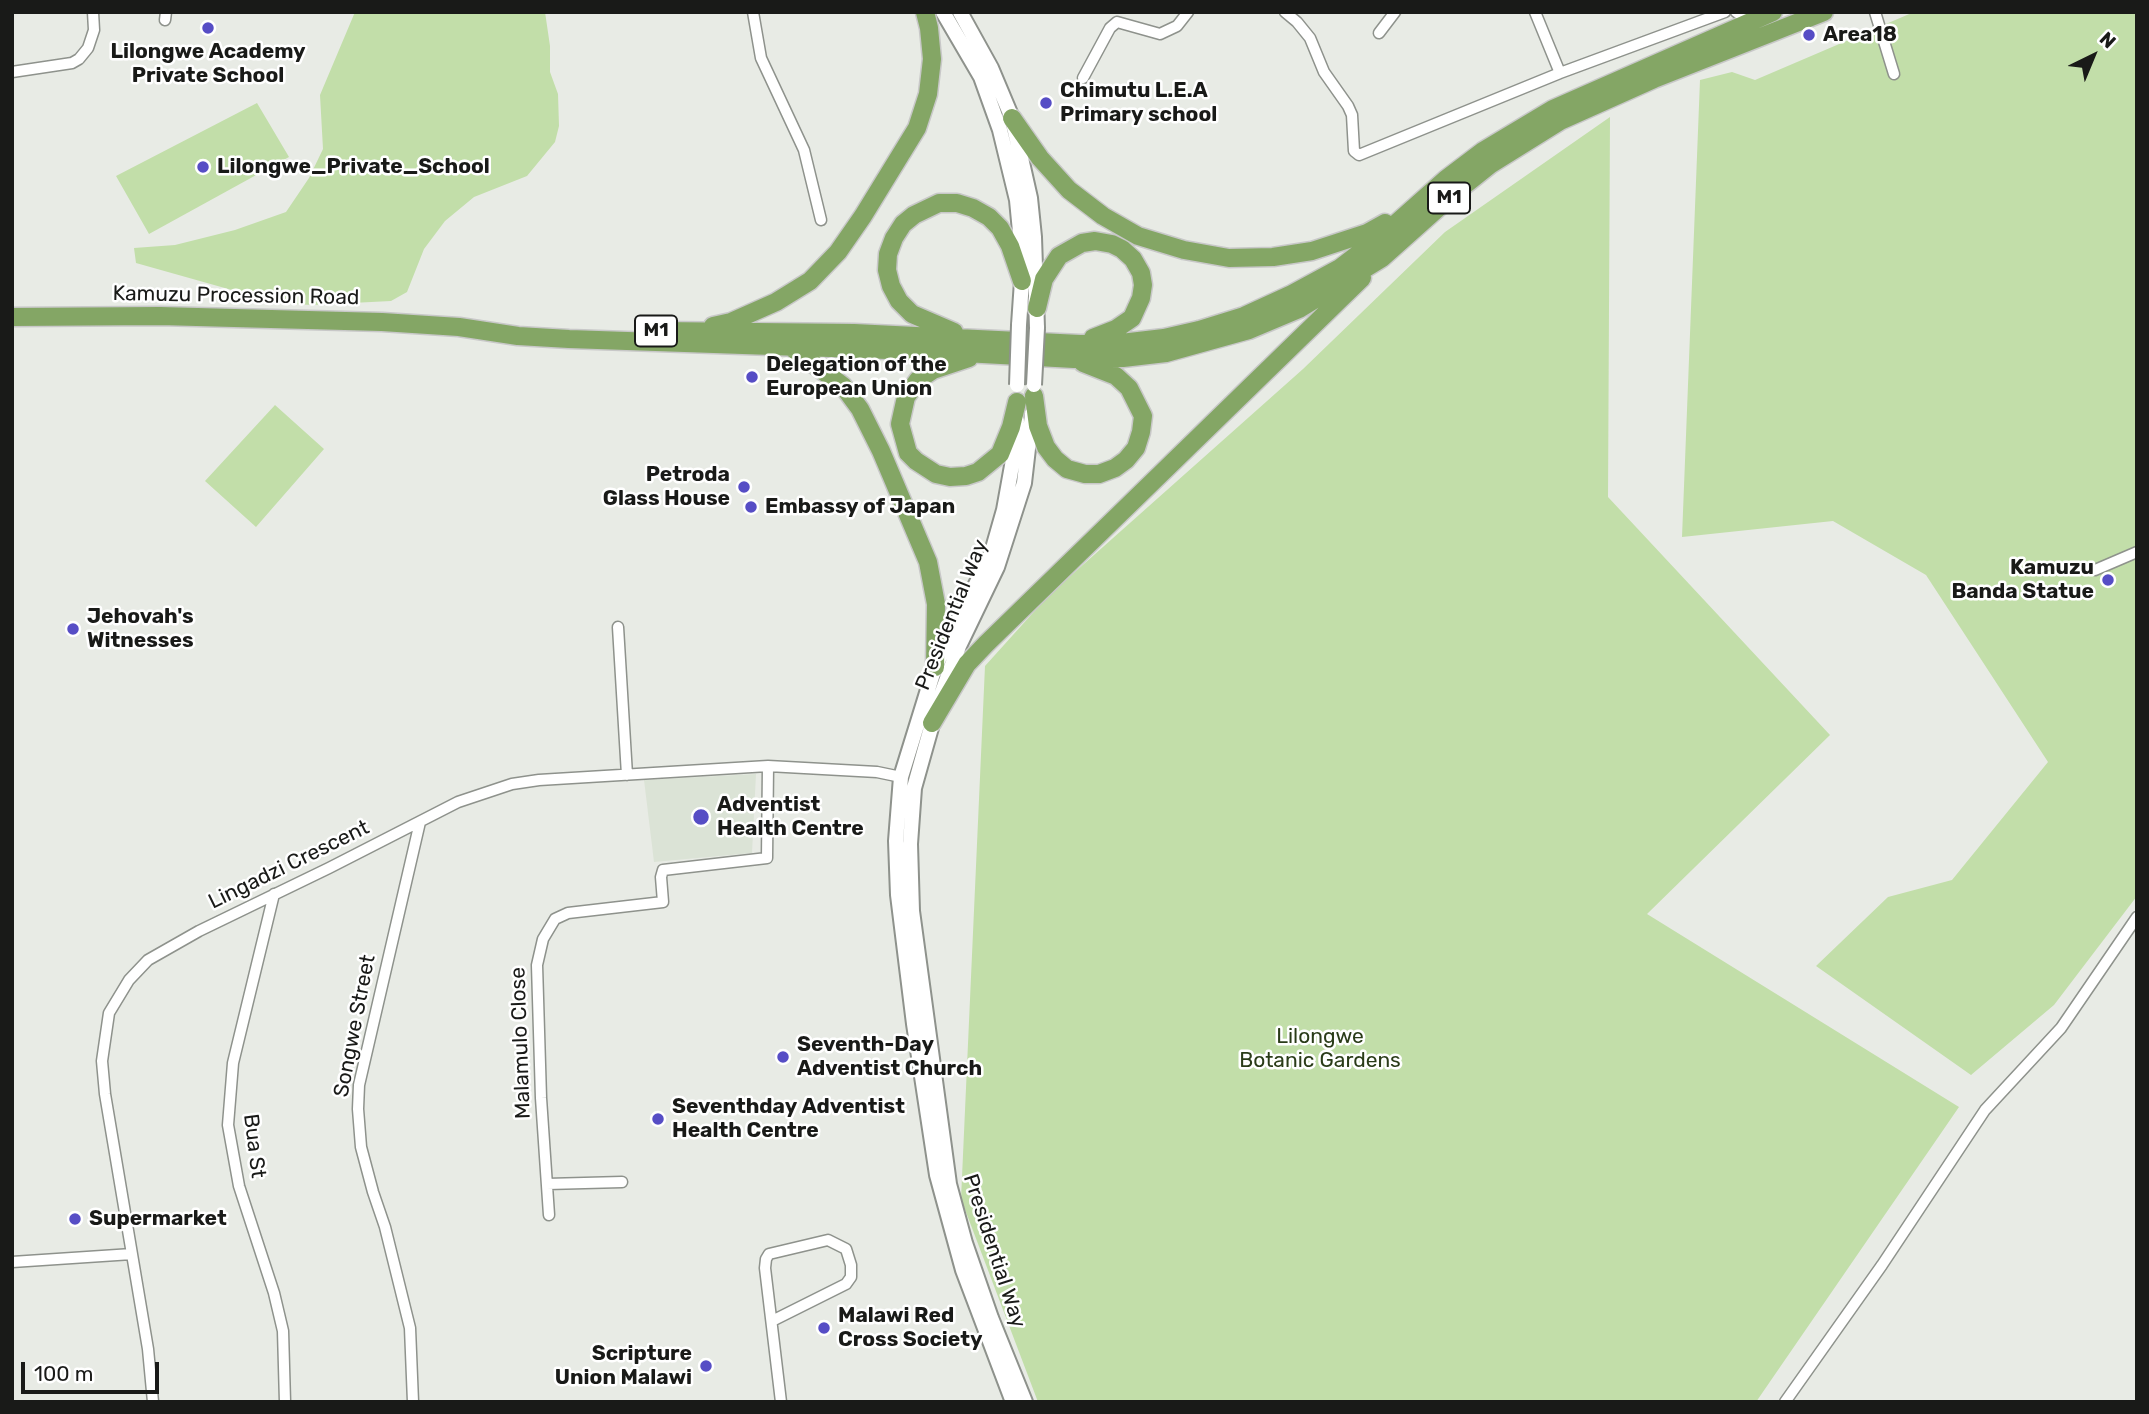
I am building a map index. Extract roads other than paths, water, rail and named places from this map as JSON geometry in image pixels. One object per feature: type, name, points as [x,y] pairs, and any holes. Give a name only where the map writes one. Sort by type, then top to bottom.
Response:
[{"type":"highway","points":[[686,332],[732,322],[776,302],[810,281],[838,252],[917,128],[928,94],[932,59],[925,12]]},
{"type":"highway","name":"M1","points":[[1077,351],[1164,338],[1244,316],[1292,294],[1340,268],[1483,151],[1553,108],[1744,16],[1773,12]]},
{"type":"highway","name":"M1","points":[[852,341],[1077,351],[1123,358],[1166,353],[1249,330],[1299,309],[1382,258],[1491,164],[1560,121],[1654,79],[1824,12]]},
{"type":"highway","points":[[1006,124],[1069,190],[1103,216],[1138,236],[1184,250],[1230,258],[1273,257],[1312,251],[1367,233],[1413,209]]},
{"type":"highway","points":[[981,346],[912,314],[899,301],[891,286],[888,262],[894,238],[903,224],[925,208],[939,203],[957,203],[973,208],[989,217],[999,229],[1010,246],[1022,281]]},
{"type":"highway","points":[[1026,392],[1046,447],[1067,469],[1084,474],[1099,474],[1115,468],[1136,448],[1143,415],[1138,402],[1129,388],[1116,376],[1077,351],[1116,329],[1132,318],[1137,310],[1143,285],[1141,273],[1133,259],[1112,244],[1095,241],[1083,243],[1059,256],[1045,279],[1038,308]]},
{"type":"highway","points":[[932,723],[967,664],[986,644],[1342,301],[1382,258]]},
{"type":"highway","name":"Kamuzu Procession Road","points":[[12,317],[160,316],[382,322],[569,340],[791,347],[852,341]]},
{"type":"highway","name":"Kamuzu Procession Road","points":[[453,327],[482,324],[852,341]]},
{"type":"highway","points":[[981,346],[933,370],[912,387],[902,409],[900,424],[908,453],[936,474],[958,477],[978,472],[999,454],[1026,392]]},
{"type":"highway","points":[[791,347],[843,386],[860,409],[881,451],[928,562],[936,604],[935,667]]},
{"type":"main road","points":[[943,12],[1006,124]]},
{"type":"main road","name":"Presidential Way","points":[[960,12],[991,68],[1030,198],[1037,328],[1004,510],[992,552],[935,667],[901,777],[896,841],[898,895],[935,1163],[963,1270],[1013,1402]]},
{"type":"main road","name":"Presidential Way","points":[[1006,124],[1021,242],[1019,325],[1026,392],[1024,483],[997,567],[959,646],[932,723],[914,788],[910,844],[912,911],[949,1184],[965,1243],[991,1318],[1025,1402]]},
{"type":"street","points":[[12,72],[72,63],[79,59],[88,48],[94,30],[93,12]]},
{"type":"street","points":[[753,12],[761,58],[804,150],[821,220]]},
{"type":"street","points":[[1083,78],[1110,27],[1117,22],[1160,34],[1177,26],[1188,12]]},
{"type":"street","points":[[1285,12],[1310,38],[1324,72],[1348,106],[1352,116],[1354,151],[1359,155],[1560,73],[1726,12]]},
{"type":"street","points":[[1379,33],[1395,12]]},
{"type":"street","points":[[1535,12],[1560,73]]},
{"type":"street","points":[[1875,12],[1894,74]]},
{"type":"street","points":[[2095,570],[2137,552]]},
{"type":"street","points":[[618,627],[627,775]]},
{"type":"street","name":"Lingadzi Crescent","points":[[153,1402],[148,1349],[105,1094],[102,1061],[109,1013],[129,980],[148,960],[199,931],[458,802],[512,784],[768,766],[877,772],[901,777]]},
{"type":"street","name":"Malamulo Close","points":[[549,1215],[540,1087],[537,965],[543,939],[555,919],[568,913],[663,902],[663,870],[767,858],[768,766]]},
{"type":"street","name":"Songwe Street","points":[[414,1402],[410,1328],[385,1227],[361,1147],[358,1109],[359,1085],[420,822]]},
{"type":"street","name":"Bua St","points":[[274,894],[233,1063],[228,1125],[239,1186],[274,1293],[283,1331],[285,1402]]},
{"type":"street","points":[[1785,1402],[1882,1265],[1985,1110],[2061,1028],[2137,916]]},
{"type":"street","points":[[547,1184],[622,1182]]},
{"type":"street","points":[[772,1321],[846,1284],[851,1265],[846,1249],[828,1240],[769,1254],[766,1259],[765,1268],[781,1402]]},
{"type":"street","points":[[12,1262],[132,1254]]},
{"type":"place","name":"Lilongwe Academy Private School","points":[[208,28]]},
{"type":"place","name":"Area18","points":[[1809,35]]},
{"type":"place","name":"Chimutu L.E.A Primary school","points":[[1046,103]]},
{"type":"place","name":"Lilongwe_Private_School","points":[[203,167]]},
{"type":"place","name":"Delegation of the European Union","points":[[752,377]]},
{"type":"place","name":"Petroda Glass House","points":[[744,487]]},
{"type":"place","name":"Embassy of Japan","points":[[751,507]]},
{"type":"place","name":"Kamuzu Banda Statue","points":[[2108,580]]},
{"type":"place","name":"Jehovah's Witnesses","points":[[73,629]]},
{"type":"place","name":"Adventist Health Centre","points":[[701,817]]},
{"type":"place","name":"Seventh-Day Adventist Church","points":[[783,1057]]},
{"type":"place","name":"Seventhday Adventist Health Centre","points":[[658,1119]]},
{"type":"place","name":"Supermarket","points":[[75,1219]]},
{"type":"place","name":"Malawi Red Cross Society","points":[[824,1328]]},
{"type":"place","name":"Scripture Union Malawi","points":[[706,1366]]},
{"type":"park label","name":"Lilongwe Botanic Gardens","points":[[1320,1049]]}]
